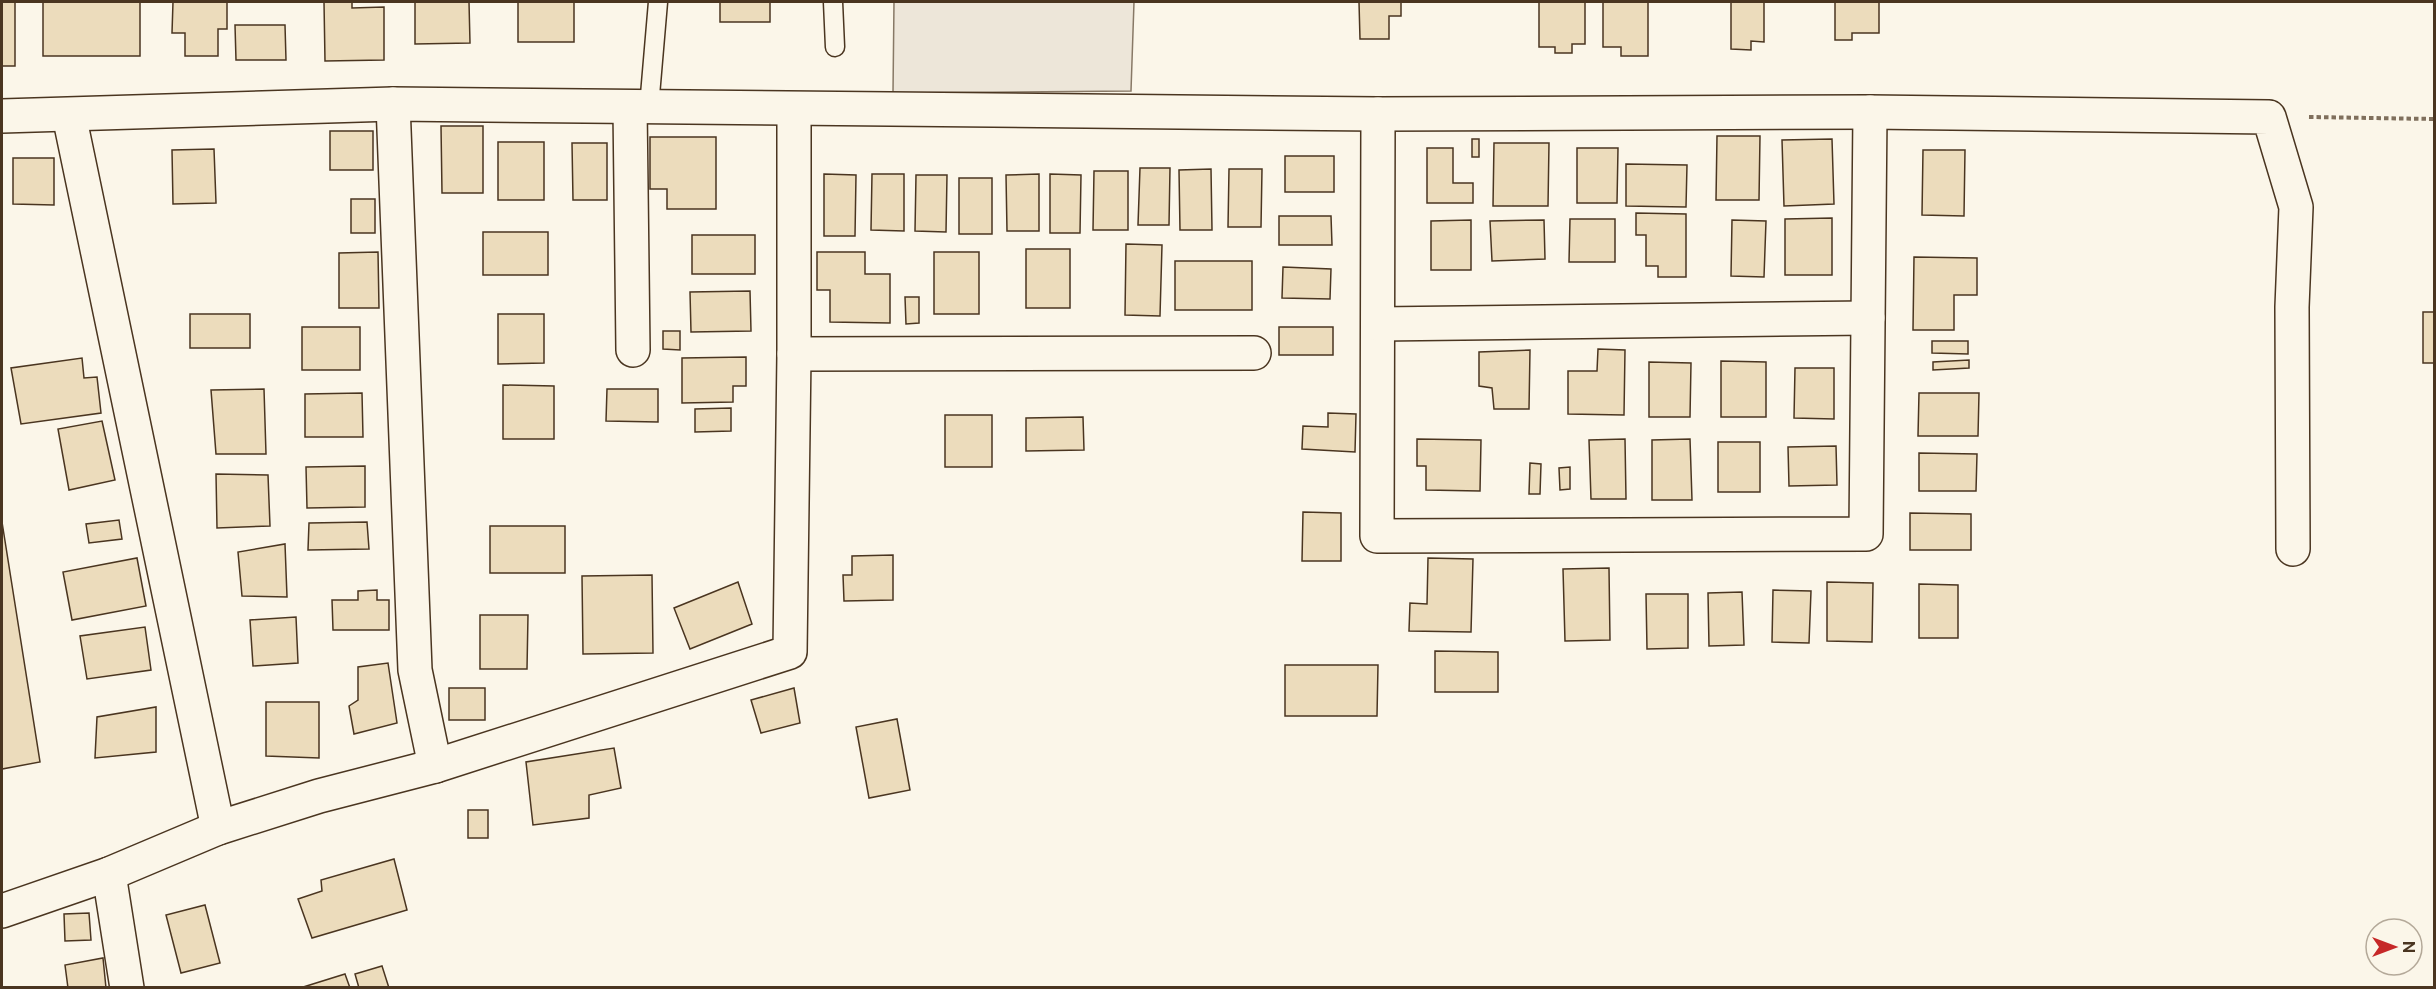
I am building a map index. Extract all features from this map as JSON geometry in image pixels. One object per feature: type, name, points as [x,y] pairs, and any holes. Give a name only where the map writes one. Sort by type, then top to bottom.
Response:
[{"type":"street","points":[[393,104],[415,670],[435,766]]},
{"type":"street","points":[[2,116],[393,104],[1378,114],[1870,111],[2269,117],[2296,207],[2292,307],[2293,549]]},
{"type":"street","points":[[633,350],[640,107]]},
{"type":"street","points":[[2,911],[109,874],[218,828],[319,796],[435,766],[790,651],[794,354],[794,108]]},
{"type":"street","points":[[1378,114],[1377,536],[1866,534],[1870,111]]},
{"type":"street","points":[[69,115],[218,828]]},
{"type":"street","points":[[1378,324],[1868,318]]},
{"type":"street","points":[[794,354],[1254,353]]},
{"type":"street","points":[[109,874],[127,987]]},
{"type":"lane","points":[[640,107],[657,2]]},
{"type":"lane","points":[[833,2],[835,46]]},
{"type":"path","points":[[2269,117],[2434,119]]},
{"type":"shaded area","points":[[894,2],[1134,2],[1131,91],[893,93]]},
{"type":"building","points":[[2,2],[15,2],[15,66],[2,66]]},
{"type":"building","points":[[43,2],[140,2],[140,56],[43,56]]},
{"type":"building","points":[[173,2],[227,2],[227,29],[218,29],[218,56],[185,56],[185,33],[172,33]]},
{"type":"building","points":[[324,2],[352,2],[352,8],[384,7],[384,60],[325,61]]},
{"type":"building","points":[[415,2],[469,2],[470,43],[415,44]]},
{"type":"building","points":[[518,2],[574,2],[574,42],[518,42]]},
{"type":"building","points":[[720,2],[770,2],[770,22],[720,22]]},
{"type":"building","points":[[1359,2],[1401,2],[1401,16],[1389,16],[1389,39],[1360,39]]},
{"type":"building","points":[[1539,2],[1585,2],[1585,44],[1572,44],[1572,53],[1555,53],[1555,47],[1539,47]]},
{"type":"building","points":[[1603,2],[1648,2],[1648,56],[1621,56],[1621,47],[1603,47]]},
{"type":"building","points":[[1731,2],[1764,2],[1764,42],[1751,41],[1751,50],[1731,49]]},
{"type":"building","points":[[1835,2],[1879,2],[1879,33],[1852,33],[1852,40],[1835,40]]},
{"type":"building","points":[[235,25],[285,25],[286,60],[236,60]]},
{"type":"building","points":[[441,126],[483,126],[483,193],[442,193]]},
{"type":"building","points":[[330,131],[373,131],[373,170],[330,170]]},
{"type":"building","points":[[1717,136],[1760,136],[1759,200],[1716,200]]},
{"type":"building","points":[[650,137],[716,137],[716,209],[667,209],[667,189],[650,189]]},
{"type":"building","points":[[1472,139],[1479,139],[1479,157],[1472,157]]},
{"type":"building","points":[[1832,139],[1834,204],[1784,206],[1782,140]]},
{"type":"building","points":[[498,142],[544,142],[544,200],[498,200]]},
{"type":"building","points":[[572,143],[607,143],[607,200],[573,200]]},
{"type":"building","points":[[1494,143],[1549,143],[1548,206],[1493,206]]},
{"type":"building","points":[[1427,148],[1453,148],[1453,183],[1473,183],[1473,203],[1427,203]]},
{"type":"building","points":[[1577,148],[1618,148],[1617,203],[1577,203]]},
{"type":"building","points":[[214,149],[216,203],[173,204],[172,150]]},
{"type":"building","points":[[1923,150],[1965,150],[1964,216],[1922,215]]},
{"type":"building","points":[[1285,156],[1334,156],[1334,192],[1285,192]]},
{"type":"building","points":[[13,158],[54,158],[54,205],[13,204]]},
{"type":"building","points":[[1626,164],[1687,165],[1686,207],[1626,206]]},
{"type":"building","points":[[1140,168],[1170,168],[1169,225],[1138,225]]},
{"type":"building","points":[[1211,169],[1212,230],[1180,230],[1179,170]]},
{"type":"building","points":[[1229,169],[1262,169],[1261,227],[1228,227]]},
{"type":"building","points":[[1094,171],[1128,171],[1128,230],[1093,230]]},
{"type":"building","points":[[824,174],[856,175],[855,236],[824,236]]},
{"type":"building","points":[[872,174],[904,174],[904,231],[871,230]]},
{"type":"building","points":[[1039,174],[1039,231],[1007,231],[1006,175]]},
{"type":"building","points":[[1050,174],[1081,175],[1080,233],[1050,233]]},
{"type":"building","points":[[916,175],[947,175],[946,232],[915,231]]},
{"type":"building","points":[[959,178],[992,178],[992,234],[959,234]]},
{"type":"building","points":[[351,199],[375,199],[375,233],[351,233]]},
{"type":"building","points":[[1636,213],[1686,214],[1686,277],[1658,277],[1658,266],[1646,266],[1646,235],[1636,235]]},
{"type":"building","points":[[1279,216],[1331,216],[1332,245],[1279,245]]},
{"type":"building","points":[[1832,218],[1832,275],[1785,275],[1785,219]]},
{"type":"building","points":[[1570,219],[1615,219],[1615,262],[1569,262]]},
{"type":"building","points":[[1471,220],[1471,270],[1431,270],[1431,221]]},
{"type":"building","points":[[1544,220],[1545,259],[1492,261],[1490,221]]},
{"type":"building","points":[[1732,220],[1766,221],[1764,277],[1731,276]]},
{"type":"building","points":[[483,232],[548,232],[548,275],[483,275]]},
{"type":"building","points":[[692,235],[755,235],[755,274],[692,274]]},
{"type":"building","points":[[1126,244],[1162,245],[1160,316],[1125,315]]},
{"type":"building","points":[[1026,249],[1070,249],[1070,308],[1026,308]]},
{"type":"building","points":[[378,252],[379,308],[339,308],[339,253]]},
{"type":"building","points":[[817,252],[865,252],[865,274],[890,274],[890,323],[830,322],[830,290],[817,290]]},
{"type":"building","points":[[934,252],[979,252],[979,314],[934,314]]},
{"type":"building","points":[[1914,257],[1977,258],[1977,295],[1954,295],[1954,330],[1913,330]]},
{"type":"building","points":[[1175,261],[1252,261],[1252,310],[1175,310]]},
{"type":"building","points":[[1283,267],[1331,269],[1330,299],[1282,298]]},
{"type":"building","points":[[750,291],[751,331],[691,332],[690,292]]},
{"type":"building","points":[[905,297],[919,297],[919,323],[906,324]]},
{"type":"building","points":[[2423,312],[2434,312],[2434,363],[2423,363]]},
{"type":"building","points":[[190,314],[250,314],[250,348],[190,348]]},
{"type":"building","points":[[498,314],[544,314],[544,363],[498,364]]},
{"type":"building","points":[[302,327],[360,327],[360,370],[302,370]]},
{"type":"building","points":[[1279,327],[1333,327],[1333,355],[1279,355]]},
{"type":"building","points":[[663,331],[680,331],[680,350],[663,349]]},
{"type":"building","points":[[1932,341],[1968,341],[1968,354],[1932,353]]},
{"type":"building","points":[[1598,349],[1625,350],[1624,415],[1568,414],[1568,371],[1597,371]]},
{"type":"building","points":[[1530,350],[1529,409],[1494,409],[1492,388],[1479,386],[1479,352]]},
{"type":"building","points":[[746,357],[746,386],[733,386],[733,402],[682,403],[682,358]]},
{"type":"building","points":[[82,358],[84,378],[97,377],[101,413],[21,424],[11,368]]},
{"type":"building","points":[[1969,360],[1969,368],[1933,370],[1933,362]]},
{"type":"building","points":[[1721,361],[1766,362],[1766,417],[1721,417]]},
{"type":"building","points":[[1649,362],[1691,363],[1690,417],[1649,417]]},
{"type":"building","points":[[1795,368],[1834,368],[1834,419],[1794,418]]},
{"type":"building","points":[[503,385],[554,386],[554,439],[503,439]]},
{"type":"building","points":[[264,389],[266,454],[216,454],[211,390]]},
{"type":"building","points":[[607,389],[658,389],[658,422],[606,421]]},
{"type":"building","points":[[362,393],[363,437],[305,437],[305,394]]},
{"type":"building","points":[[1919,393],[1979,393],[1978,436],[1918,436]]},
{"type":"building","points":[[731,408],[731,431],[695,432],[695,409]]},
{"type":"building","points":[[1328,413],[1356,414],[1355,452],[1302,449],[1303,426],[1328,427]]},
{"type":"building","points":[[945,415],[992,415],[992,467],[945,467]]},
{"type":"building","points":[[1083,417],[1084,450],[1026,451],[1026,418]]},
{"type":"building","points":[[102,421],[115,480],[69,490],[58,429]]},
{"type":"building","points":[[1417,439],[1481,440],[1480,491],[1426,490],[1426,466],[1417,466]]},
{"type":"building","points":[[1625,439],[1626,499],[1591,499],[1589,440]]},
{"type":"building","points":[[1690,439],[1692,500],[1652,500],[1652,440]]},
{"type":"building","points":[[1718,442],[1760,442],[1760,492],[1718,492]]},
{"type":"building","points":[[1836,446],[1837,485],[1789,486],[1788,447]]},
{"type":"building","points":[[1919,453],[1977,454],[1976,491],[1919,491]]},
{"type":"building","points":[[1530,463],[1541,464],[1540,494],[1529,494]]},
{"type":"building","points":[[365,466],[365,507],[307,508],[306,467]]},
{"type":"building","points":[[1570,467],[1570,489],[1560,490],[1559,468]]},
{"type":"building","points":[[216,474],[268,475],[270,526],[217,528]]},
{"type":"building","points":[[1303,512],[1341,513],[1341,561],[1302,561]]},
{"type":"building","points":[[1910,513],[1971,514],[1971,550],[1910,550]]},
{"type":"building","points":[[119,520],[122,539],[89,543],[86,524]]},
{"type":"building","points":[[2,522],[40,762],[2,769]]},
{"type":"building","points":[[367,522],[369,549],[308,550],[309,523]]},
{"type":"building","points":[[490,526],[565,526],[565,573],[490,573]]},
{"type":"building","points":[[285,544],[287,597],[242,596],[238,552]]},
{"type":"building","points":[[893,555],[893,600],[844,601],[843,575],[852,575],[852,556]]},
{"type":"building","points":[[137,558],[146,606],[72,620],[63,572]]},
{"type":"building","points":[[1428,558],[1473,559],[1471,632],[1409,631],[1410,603],[1427,604]]},
{"type":"building","points":[[1609,568],[1610,640],[1565,641],[1563,569]]},
{"type":"building","points":[[652,575],[653,653],[583,654],[582,576]]},
{"type":"building","points":[[738,582],[752,624],[690,649],[674,608]]},
{"type":"building","points":[[1827,582],[1873,583],[1872,642],[1827,641]]},
{"type":"building","points":[[1919,584],[1958,585],[1958,638],[1919,638]]},
{"type":"building","points":[[377,590],[377,600],[389,600],[389,630],[333,630],[332,600],[358,600],[358,591]]},
{"type":"building","points":[[1773,590],[1811,591],[1809,643],[1772,642]]},
{"type":"building","points":[[1742,592],[1744,645],[1709,646],[1708,593]]},
{"type":"building","points":[[1646,594],[1688,594],[1688,648],[1647,649]]},
{"type":"building","points":[[480,615],[528,615],[527,669],[480,669]]},
{"type":"building","points":[[296,617],[298,663],[253,666],[250,620]]},
{"type":"building","points":[[145,627],[151,670],[87,679],[80,636]]},
{"type":"building","points":[[1435,651],[1498,652],[1498,692],[1435,692]]},
{"type":"building","points":[[388,663],[397,723],[354,734],[349,706],[358,700],[358,667]]},
{"type":"building","points":[[1285,665],[1378,665],[1377,716],[1285,716]]},
{"type":"building","points":[[449,688],[485,688],[485,720],[449,720]]},
{"type":"building","points":[[794,688],[800,723],[761,733],[751,700]]},
{"type":"building","points":[[266,702],[319,702],[319,758],[266,756]]},
{"type":"building","points":[[156,707],[156,752],[95,758],[97,717]]},
{"type":"building","points":[[897,719],[910,790],[869,798],[856,727]]},
{"type":"building","points":[[614,748],[621,788],[589,795],[589,818],[533,825],[526,762]]},
{"type":"building","points":[[468,810],[488,810],[488,838],[468,838]]},
{"type":"building","points":[[394,859],[407,910],[312,938],[298,899],[322,891],[321,880]]},
{"type":"building","points":[[205,905],[220,963],[181,973],[166,915]]},
{"type":"building","points":[[89,913],[91,940],[65,941],[64,914]]},
{"type":"building","points":[[103,958],[106,988],[68,988],[65,965]]},
{"type":"building","points":[[382,966],[389,988],[359,988],[355,974]]},
{"type":"building","points":[[345,974],[350,988],[300,988]]}]
